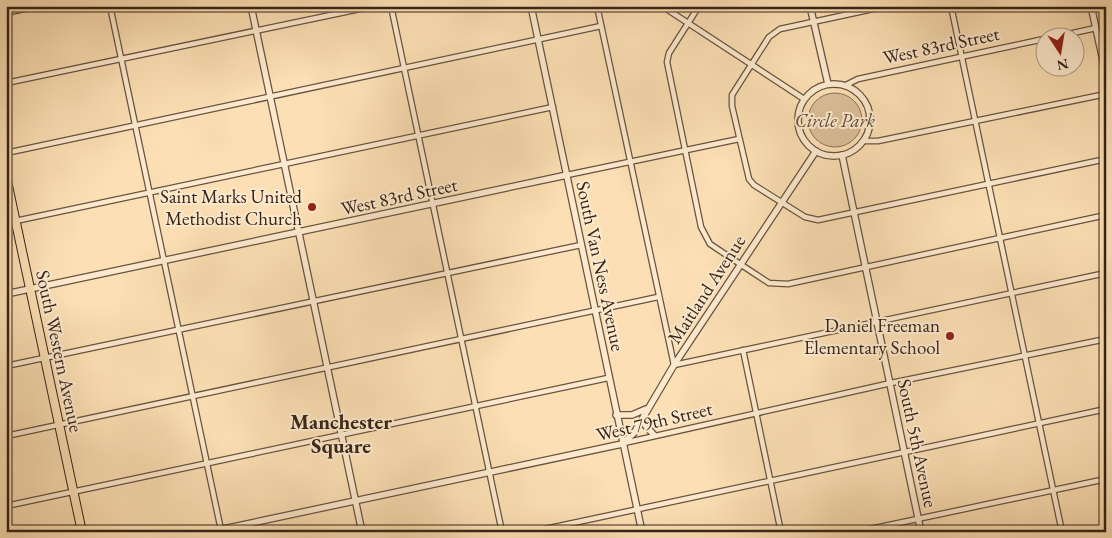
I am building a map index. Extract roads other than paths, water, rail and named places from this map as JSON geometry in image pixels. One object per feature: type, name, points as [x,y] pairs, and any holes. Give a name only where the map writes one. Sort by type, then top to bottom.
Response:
[{"type":"main road","points":[[6,11],[31,6]]},
{"type":"main road","name":"South Western Avenue","points":[[6,176],[82,532]]},
{"type":"street","points":[[110,6],[221,530]]},
{"type":"street","points":[[250,6],[362,532]]},
{"type":"street","points":[[6,83],[374,6]]},
{"type":"street","points":[[392,6],[502,532]]},
{"type":"street","name":"South Van Ness Avenue","points":[[532,6],[608,378],[642,532]]},
{"type":"street","points":[[597,6],[658,298],[674,364],[1106,273]]},
{"type":"street","points":[[662,6],[804,99]]},
{"type":"street","points":[[699,6],[669,53],[667,62],[684,151],[704,236],[710,244],[769,283],[778,285],[1106,215]]},
{"type":"street","points":[[810,6],[828,84]]},
{"type":"street","points":[[887,6],[774,32],[732,95],[739,139],[749,179],[781,202],[811,220],[854,213],[1106,158]]},
{"type":"street","points":[[951,6],[1062,532]]},
{"type":"street","points":[[1091,6],[1106,74]]},
{"type":"street","points":[[6,153],[601,26]]},
{"type":"street","points":[[1084,31],[1096,28]]},
{"type":"street","name":"West 83rd Street","points":[[846,85],[858,79],[1034,41]]},
{"type":"street","points":[[828,84],[846,85],[860,94],[869,108],[870,125],[864,141],[850,152],[842,155],[828,156],[816,151],[805,141],[798,128],[798,113],[804,99],[818,87],[828,84]]},
{"type":"street","points":[[864,141],[878,141],[1106,94]]},
{"type":"street","points":[[6,223],[553,106]]},
{"type":"street","name":"West 83rd Street","points":[[6,294],[739,139]]},
{"type":"street","name":"Maitland Avenue","points":[[622,444],[634,433],[674,364],[816,151]]},
{"type":"street","name":"South 5th Avenue","points":[[842,155],[921,532]]},
{"type":"street","points":[[6,366],[178,328],[581,245]]},
{"type":"street","points":[[6,436],[658,298]]},
{"type":"street","name":"West 79th Street","points":[[209,532],[1106,339]]},
{"type":"street","points":[[742,350],[781,532]]},
{"type":"street","points":[[6,506],[608,378]]},
{"type":"street","points":[[532,532],[1106,409]]},
{"type":"street","points":[[616,415],[635,415],[646,410],[645,425],[654,435]]},
{"type":"street","points":[[856,532],[1106,479]]},
{"type":"place","name":"Saint Marks United Methodist Church","points":[[312,207]]},
{"type":"place","name":"Daniel Freeman Elementary School","points":[[950,336]]},
{"type":"district","name":"Manchester Square","points":[[341,434]]},
{"type":"park label","name":"Circle Park","points":[[835,120]]}]
